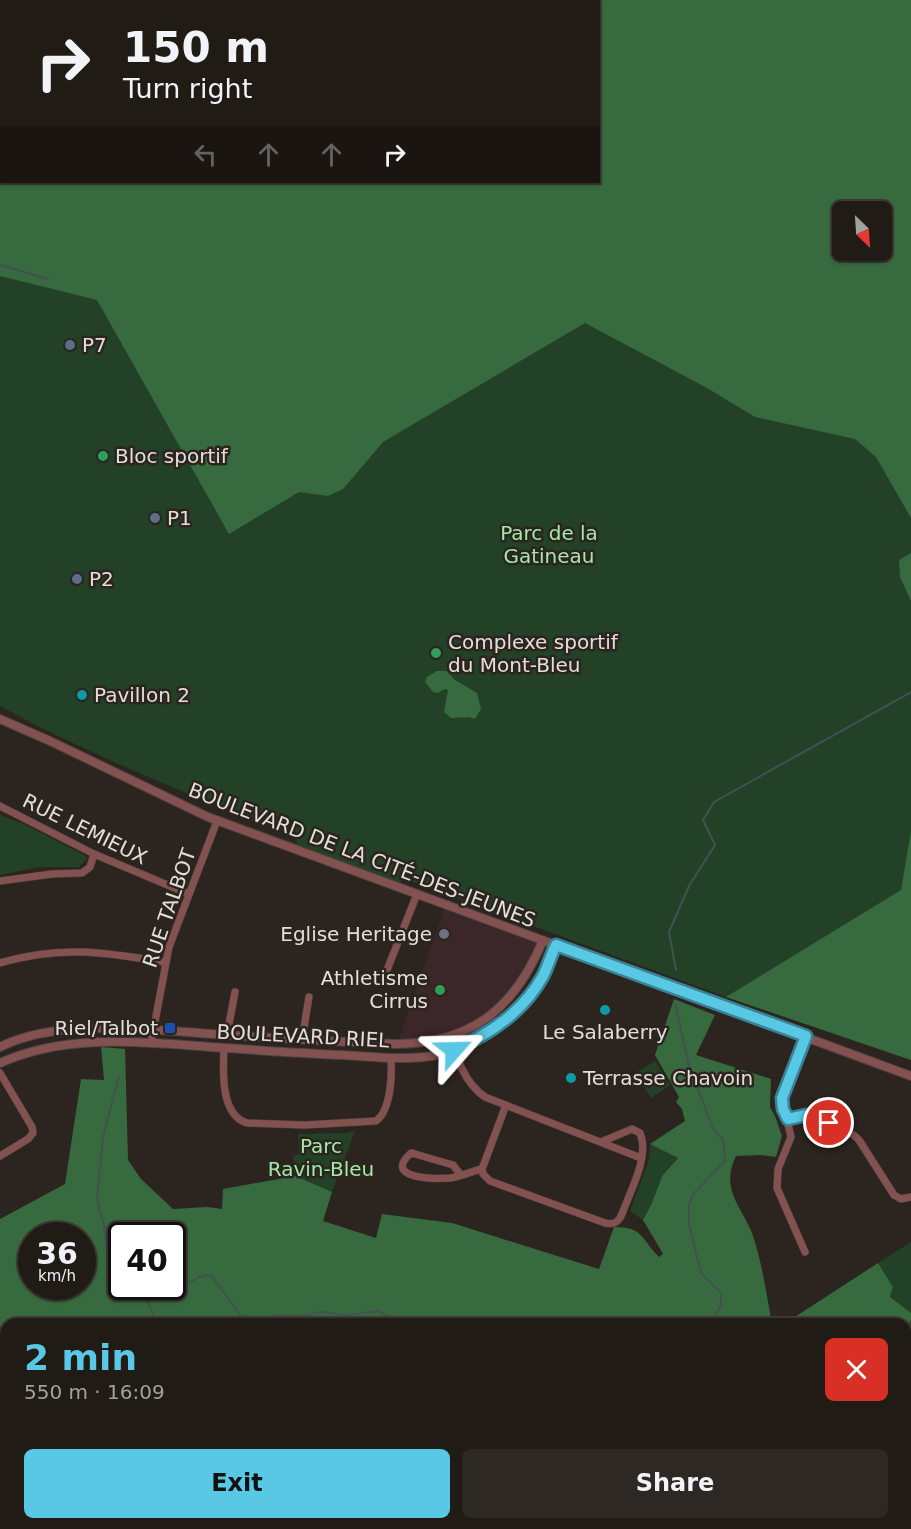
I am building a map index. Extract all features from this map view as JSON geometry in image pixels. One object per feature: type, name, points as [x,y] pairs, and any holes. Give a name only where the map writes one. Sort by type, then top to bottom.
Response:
[{"type":"street","name":"BOULEVARD DE LA CITÉ-DES-JEUNES","points":[[0,717],[217,821],[911,1076]]},
{"type":"street","name":"RUE LEMIEUX","points":[[0,806],[94,854],[189,894]]},
{"type":"street","name":"RUE TALBOT","points":[[151,1043],[164,962],[217,821]]},
{"type":"street","points":[[0,881],[52,874],[82,873],[90,867],[94,854]]},
{"type":"street","points":[[387,970],[417,894]]},
{"type":"street","name":"BOULEVARD RIEL","points":[[0,1047],[33,1035],[65,1030],[153,1030],[406,1044],[436,1040],[452,1036],[484,1019],[510,998],[530,970],[543,940]]},
{"type":"street","name":"BOULEVARD RIEL","points":[[0,1063],[28,1052],[96,1042],[151,1043],[391,1058],[423,1057],[454,1050],[492,1030],[523,1004],[543,976],[556,945]]},
{"type":"street","points":[[0,963],[46,953],[78,951],[108,952],[164,962]]},
{"type":"street","points":[[227,1035],[235,992]]},
{"type":"street","points":[[302,1040],[309,997]]},
{"type":"street","points":[[452,1036],[454,1050],[478,1092],[485,1097],[641,1158]]},
{"type":"street","points":[[805,1252],[776,1181],[778,1169],[791,1137],[782,1098],[806,1036]]},
{"type":"street","points":[[224,1048],[225,1090],[234,1114],[247,1123],[305,1125],[376,1121],[381,1116],[389,1092],[391,1058]]},
{"type":"street","points":[[0,1072],[32,1127],[33,1133],[28,1139],[0,1156]]},
{"type":"street","points":[[506,1105],[482,1169],[483,1174],[490,1181],[609,1224],[620,1219],[641,1158],[642,1143],[640,1133],[627,1130],[601,1142]]},
{"type":"street","points":[[788,1119],[802,1115],[810,1116],[852,1133],[859,1140],[894,1195],[901,1199],[911,1197]]},
{"type":"street","points":[[460,1174],[453,1165],[411,1153],[403,1163],[403,1169],[407,1175],[413,1176],[448,1178],[482,1169]]},
{"type":"shaded area","points":[[446,904],[543,940],[517,990],[466,1030],[397,1044]]},
{"type":"green space","name":"Parc de la Gatineau","points":[[600,0],[911,0],[911,1060],[726,997],[403,878],[398,886],[295,848],[298,837],[184,792],[72,743],[0,706],[0,183],[600,183]]},
{"type":"green space","points":[[600,0],[911,0],[911,518],[876,457],[855,439],[755,417],[707,388],[585,323],[383,442],[343,489],[328,496],[299,492],[229,534],[97,300],[0,276],[0,183],[600,183]]},
{"type":"green space","points":[[911,553],[911,601],[900,577],[899,560]]},
{"type":"green space","points":[[437,671],[446,671],[455,680],[477,693],[481,709],[475,719],[451,718],[444,712],[448,690],[433,692],[425,682],[427,677]]},
{"type":"green space","points":[[0,815],[24,824],[84,855],[87,859],[79,867],[40,867],[0,875]]},
{"type":"green space","points":[[911,831],[911,1060],[726,997],[901,890]]},
{"type":"green space","points":[[674,999],[715,1015],[696,1055],[771,1079],[770,1107],[782,1136],[776,1157],[736,1156],[731,1169],[730,1181],[736,1201],[755,1242],[771,1318],[0,1318],[0,1219],[65,1184],[81,1079],[104,1080],[101,1047],[125,1049],[128,1160],[141,1179],[173,1209],[207,1207],[222,1209],[223,1189],[295,1176],[332,1192],[323,1221],[376,1238],[382,1214],[452,1223],[599,1269],[614,1227],[636,1231],[659,1257],[663,1254],[643,1220],[662,1176],[678,1158],[650,1144],[685,1121],[682,1109],[676,1102],[679,1097],[655,1055]]},
{"type":"green space","points":[[655,1061],[670,1085],[651,1098],[635,1073]]},
{"type":"green space","name":"Parc Ravin-Bleu","points":[[355,1131],[332,1192],[322,1206],[295,1176],[293,1156],[299,1154],[298,1134]]},
{"type":"green space","points":[[650,1144],[678,1157],[662,1176],[643,1220],[630,1211],[649,1160]]},
{"type":"green space","points":[[911,1242],[911,1313],[890,1297],[893,1287],[878,1263]]},
{"type":"green space","points":[[878,1263],[893,1287],[890,1297],[911,1313],[911,1318],[793,1318]]},
{"type":"waterway","points":[[0,265],[48,279]]},
{"type":"waterway","points":[[676,970],[669,932],[689,886],[715,845],[703,820],[714,802],[911,692]]},
{"type":"waterway","points":[[675,1003],[688,1062],[713,1129],[723,1140],[725,1161],[694,1193],[689,1204],[689,1225],[701,1273],[721,1293],[721,1305],[713,1318]]},
{"type":"waterway","points":[[108,1258],[104,1226],[97,1199],[103,1137],[119,1076]]},
{"type":"waterway","points":[[154,1318],[148,1301],[149,1296],[211,1275],[241,1316],[255,1318]]},
{"type":"waterway","points":[[144,1300],[149,1304]]},
{"type":"waterway","points":[[266,1318],[322,1312],[345,1315],[379,1311],[389,1318]]},
{"type":"place","name":"P7","points":[[70,345]]},
{"type":"place","name":"Bloc sportif","points":[[103,456]]},
{"type":"place","name":"P1","points":[[155,518]]},
{"type":"place","name":"P2","points":[[77,579]]},
{"type":"place","name":"Complexe sportif du Mont-Bleu","points":[[436,653]]},
{"type":"place","name":"Pavillon 2","points":[[82,695]]},
{"type":"place","name":"Eglise Heritage","points":[[444,934]]},
{"type":"place","name":"Athletisme Cirrus","points":[[440,990]]},
{"type":"place","name":"Le Salaberry","points":[[605,1010]]},
{"type":"place","name":"Riel/Talbot","points":[[170,1028]]},
{"type":"place","name":"Terrasse Chavoin","points":[[571,1078]]},
{"type":"route","points":[[454,1050],[492,1030],[506,1020],[528,998],[537,986],[556,945],[806,1036],[782,1098],[783,1109],[788,1119],[806,1115],[829,1123]]}]
